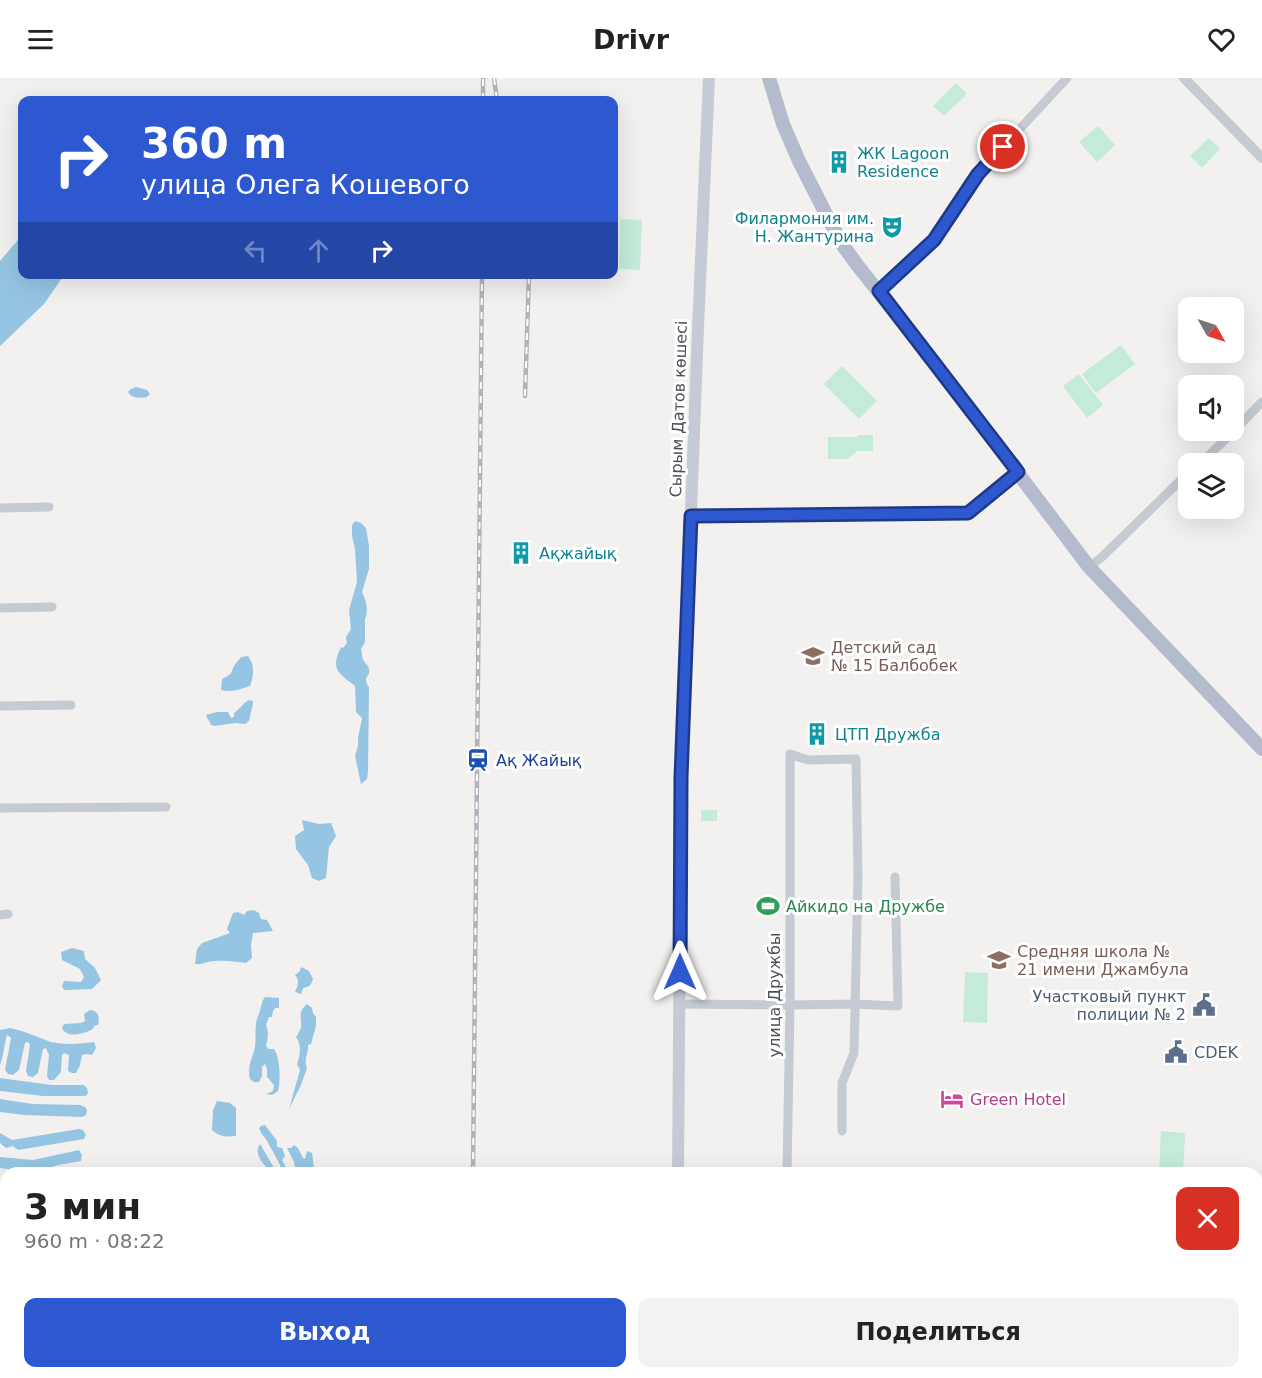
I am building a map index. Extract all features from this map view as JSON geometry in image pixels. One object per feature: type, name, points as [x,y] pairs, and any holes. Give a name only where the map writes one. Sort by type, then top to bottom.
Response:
[{"type":"main road","name":"Сырым Датов көшесі","points":[[678,1167],[681,777],[709,78]]},
{"type":"main road","points":[[769,78],[783,124],[844,247],[1089,567],[1262,749]]},
{"type":"street","points":[[879,291],[934,240],[978,174],[1067,78]]},
{"type":"street","points":[[1184,78],[1262,158]]},
{"type":"street","points":[[1211,453],[1262,402]]},
{"type":"street","points":[[691,516],[968,513],[1018,472]]},
{"type":"street","points":[[1089,567],[1178,483]]},
{"type":"street","points":[[0,508],[49,507]]},
{"type":"street","points":[[0,608],[52,607]]},
{"type":"street","points":[[0,706],[71,705]]},
{"type":"street","name":"улица Дружбы","points":[[788,1167],[790,754],[808,760],[856,759],[858,877],[855,1053],[842,1083],[842,1131]]},
{"type":"street","points":[[0,808],[166,807]]},
{"type":"street","points":[[680,1004],[898,1006],[895,877]]},
{"type":"green space","points":[[956,83],[967,94],[944,116],[933,106]]},
{"type":"green space","points":[[1098,126],[1115,145],[1097,162],[1079,142]]},
{"type":"green space","points":[[1209,138],[1220,149],[1202,168],[1190,156]]},
{"type":"green space","points":[[620,219],[642,220],[640,270],[619,269]]},
{"type":"green space","points":[[1121,345],[1135,364],[1096,393],[1082,374]]},
{"type":"green space","points":[[842,366],[877,401],[859,419],[824,384]]},
{"type":"green space","points":[[1079,374],[1103,405],[1087,418],[1063,386]]},
{"type":"green space","points":[[858,435],[873,435],[873,451],[857,451],[847,459],[828,459],[828,437],[857,437]]},
{"type":"green space","points":[[701,810],[717,810],[717,821],[701,821]]},
{"type":"green space","points":[[965,972],[988,973],[987,1023],[963,1022]]},
{"type":"green space","points":[[1161,1131],[1185,1133],[1183,1167],[1159,1167]]},
{"type":"water","points":[[18,240],[18,279],[61,279],[44,304],[0,346],[0,261]]},
{"type":"water","points":[[136,387],[147,390],[150,394],[147,397],[132,396],[128,392]]},
{"type":"water","points":[[355,521],[366,528],[369,546],[369,569],[362,592],[367,609],[365,642],[361,649],[369,672],[366,679],[369,687],[368,772],[367,779],[361,784],[355,756],[362,718],[356,712],[355,686],[340,674],[336,666],[338,654],[341,647],[343,648],[347,643],[346,637],[351,629],[349,610],[357,582],[352,536],[352,525]]},
{"type":"water","points":[[248,656],[253,671],[250,686],[232,691],[221,690],[222,679],[231,673],[241,657]]},
{"type":"water","points":[[249,700],[253,701],[253,704],[249,721],[245,724],[214,726],[206,716],[217,712],[228,712],[231,718],[234,717],[234,713]]},
{"type":"water","points":[[302,820],[319,824],[331,823],[336,836],[329,847],[326,878],[319,881],[312,878],[308,865],[296,849],[295,836],[304,830]]},
{"type":"water","points":[[254,910],[259,913],[261,919],[267,920],[273,931],[253,933],[252,958],[246,963],[219,961],[195,964],[197,949],[202,943],[230,933],[227,929],[233,913],[238,912],[244,915],[247,911]]},
{"type":"water","points":[[72,948],[84,951],[85,959],[95,968],[101,980],[92,989],[64,990],[62,986],[64,981],[81,982],[84,977],[80,969],[62,960],[61,952]]},
{"type":"water","points":[[301,967],[309,971],[313,979],[310,985],[303,988],[301,994],[295,992],[298,979],[295,975]]},
{"type":"water","points":[[265,997],[279,998],[279,1008],[275,1008],[266,1025],[268,1035],[266,1046],[274,1049],[279,1069],[278,1091],[272,1095],[266,1094],[273,1091],[274,1085],[267,1077],[265,1064],[262,1067],[259,1082],[250,1079],[249,1074],[255,1047],[256,1020]]},
{"type":"water","points":[[307,1004],[312,1008],[316,1017],[316,1026],[311,1044],[308,1045],[307,1068],[289,1109],[300,1070],[297,1064],[300,1047],[296,1037],[301,1028],[301,1012]]},
{"type":"water","points":[[90,1010],[98,1015],[98,1025],[81,1034],[68,1034],[64,1031],[62,1028],[64,1024],[85,1021],[84,1014]]},
{"type":"water","points":[[10,1028],[56,1043],[94,1042],[96,1048],[92,1055],[82,1055],[76,1073],[68,1071],[69,1055],[64,1053],[61,1072],[54,1080],[49,1080],[47,1076],[49,1055],[46,1048],[43,1049],[38,1073],[33,1077],[28,1076],[26,1071],[30,1045],[28,1042],[25,1043],[19,1070],[13,1075],[8,1074],[5,1070],[11,1038],[7,1035],[0,1065],[0,1030]]},
{"type":"water","points":[[0,1078],[52,1085],[84,1085],[88,1093],[86,1096],[43,1096],[0,1091]]},
{"type":"water","points":[[0,1099],[33,1104],[80,1105],[87,1110],[86,1115],[82,1117],[0,1112]]},
{"type":"water","points":[[217,1101],[230,1103],[236,1108],[236,1136],[223,1136],[212,1130],[213,1110]]},
{"type":"water","points":[[265,1125],[277,1141],[277,1147],[282,1148],[285,1156],[282,1160],[286,1167],[280,1167],[259,1128]]},
{"type":"water","points":[[83,1130],[86,1135],[84,1139],[18,1150],[13,1146],[6,1148],[0,1143],[0,1133],[12,1140]]},
{"type":"water","points":[[260,1144],[273,1167],[266,1167],[258,1154]]},
{"type":"water","points":[[294,1145],[298,1148],[305,1159],[308,1151],[312,1153],[314,1167],[295,1167],[287,1148]]},
{"type":"water","points":[[79,1150],[82,1155],[81,1161],[52,1167],[0,1167],[0,1157],[33,1160]]},
{"type":"railway","points":[[483,78],[483,96]]},
{"type":"railway","points":[[494,78],[496,96]]},
{"type":"railway","points":[[473,1167],[482,279]]},
{"type":"railway","points":[[525,396],[529,279]]},
{"type":"place","name":"ЖК Lagoon Residence","points":[[839,162]]},
{"type":"place","name":"Филармония им. Н. Жантурина","points":[[892,227]]},
{"type":"place","name":"Ақжайық","points":[[521,553]]},
{"type":"place","name":"Детский сад № 15 Балбобек","points":[[813,656]]},
{"type":"place","name":"ЦТП Дружба","points":[[817,734]]},
{"type":"place","name":"Ақ Жайық","points":[[478,760]]},
{"type":"place","name":"Айкидо на Дружбе","points":[[768,906]]},
{"type":"place","name":"Средняя школа № 21 имени Джамбула","points":[[999,960]]},
{"type":"place","name":"Участковый пункт полиции № 2","points":[[1204,1005]]},
{"type":"place","name":"CDEK","points":[[1176,1052]]},
{"type":"place","name":"Green Hotel","points":[[952,1099]]},
{"type":"route","points":[[680,972],[681,777],[691,516],[968,513],[1018,472],[879,291],[934,240],[978,174],[1003,147]]}]
